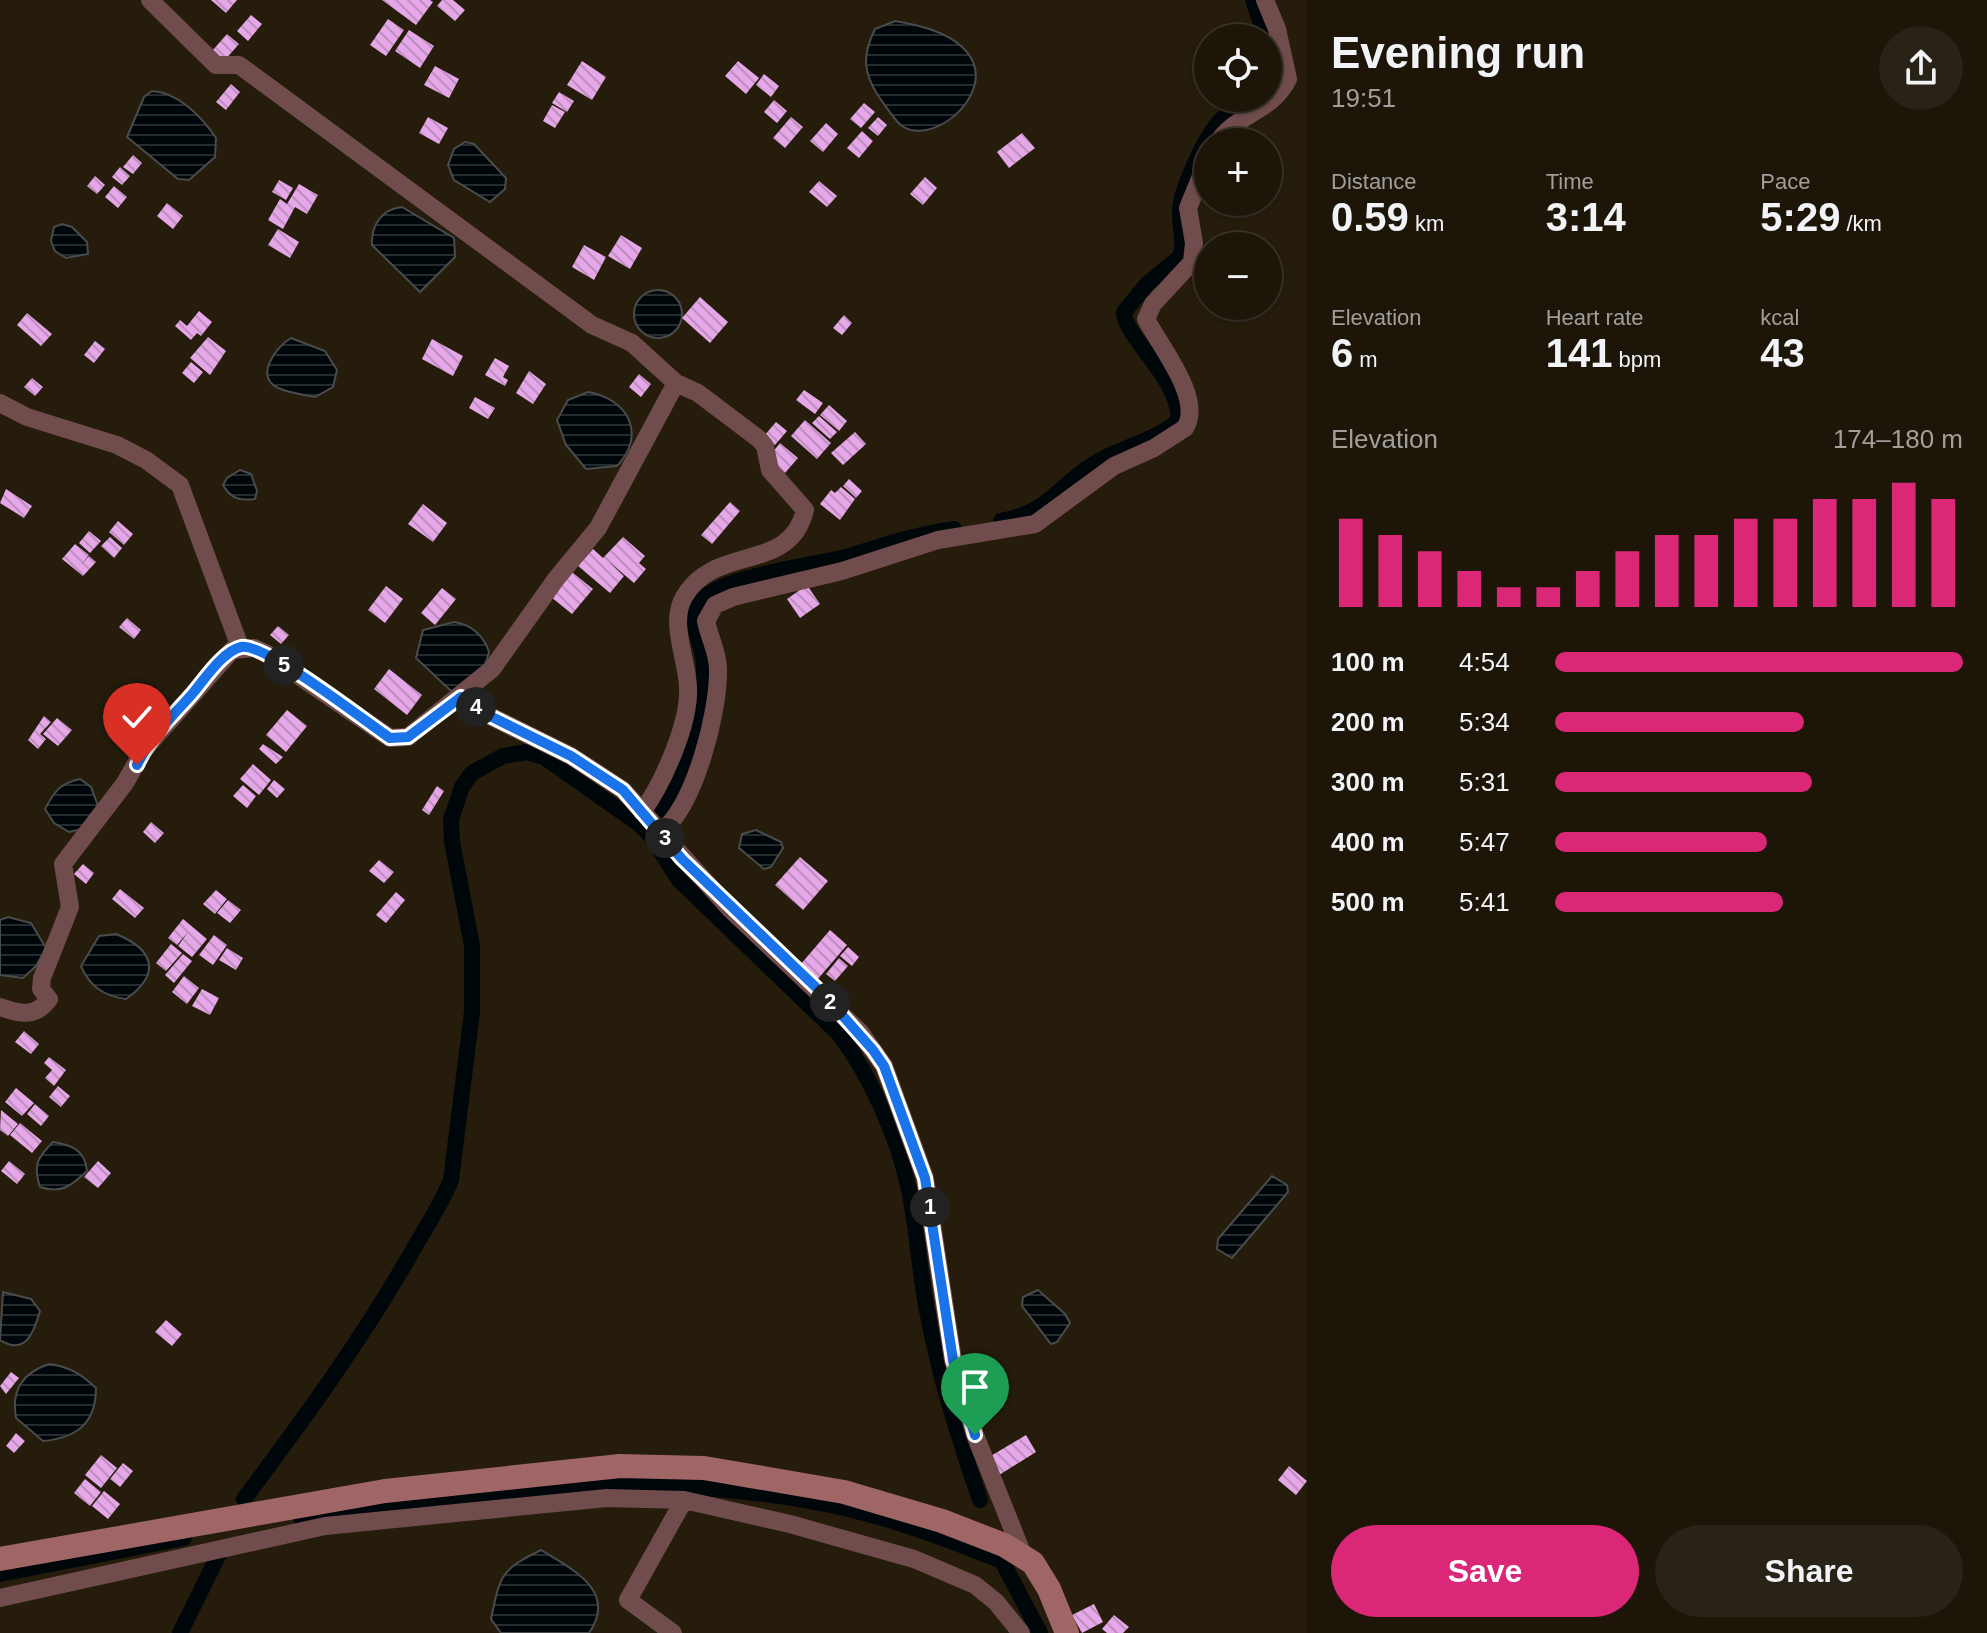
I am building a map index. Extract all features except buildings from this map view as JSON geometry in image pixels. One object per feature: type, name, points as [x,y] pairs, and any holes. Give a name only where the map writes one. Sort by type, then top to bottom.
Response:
[{"type":"street","points":[[150,0],[216,65],[239,65],[592,325],[632,343],[676,383],[698,393],[759,439],[765,446],[765,458],[770,470],[805,510],[800,529],[787,544],[710,569],[697,577],[684,598],[678,626],[688,703],[664,773],[642,812]]},
{"type":"street","points":[[1229,128],[1271,101],[1288,79],[1277,29],[1265,0]]},
{"type":"street","points":[[661,832],[686,801],[700,766],[717,685],[718,666],[706,621],[715,605],[842,571],[938,540],[1035,524],[1114,466],[1154,448],[1185,428],[1191,408],[1187,394],[1146,319],[1153,304],[1192,262],[1194,243],[1188,208],[1194,193]]},
{"type":"street","points":[[0,1007],[23,1015],[39,1010],[48,1003],[49,999],[41,989],[42,978],[70,907],[63,864],[125,783],[143,751],[232,650],[254,648],[267,654],[390,738],[408,737],[492,669],[556,579],[598,528],[676,383]]},
{"type":"street","points":[[0,403],[27,417],[117,445],[146,460],[180,485],[240,647]]},
{"type":"street","points":[[461,697],[486,714],[603,775],[623,790],[730,909],[851,1023],[884,1066],[925,1178],[953,1360],[975,1435],[1023,1555]]},
{"type":"street","points":[[0,1559],[385,1491],[620,1466],[704,1468],[844,1492],[942,1521],[1023,1555],[1033,1563],[1049,1589],[1067,1633]]},
{"type":"street","points":[[0,1598],[325,1526],[607,1498],[684,1500],[790,1524],[914,1559],[975,1585],[996,1602],[1021,1633]]},
{"type":"street","points":[[673,1633],[628,1600],[684,1500]]},
{"type":"shaded area","points":[[895,21],[941,34],[967,52],[976,72],[972,93],[959,112],[940,125],[920,131],[902,126],[870,80],[866,56],[871,38],[875,29]]},
{"type":"shaded area","points":[[152,91],[162,92],[180,101],[204,122],[216,138],[215,157],[189,180],[178,179],[127,137],[144,97]]},
{"type":"shaded area","points":[[465,142],[474,144],[506,178],[505,189],[490,202],[454,180],[448,165],[454,149]]},
{"type":"shaded area","points":[[402,207],[454,238],[455,257],[420,292],[372,245],[373,231],[379,219],[389,211]]},
{"type":"shaded area","points":[[62,224],[72,227],[87,242],[88,254],[66,258],[55,251],[51,241],[54,227]]},
{"type":"shaded area","points":[[658,290],[667,291],[675,297],[681,305],[681,323],[675,331],[667,337],[658,338],[649,337],[641,331],[635,323],[634,314],[635,305],[641,297],[649,291]]},
{"type":"shaded area","points":[[291,338],[325,351],[337,370],[333,387],[315,397],[287,391],[271,383],[268,376],[270,362],[279,348]]},
{"type":"shaded area","points":[[588,392],[614,402],[629,420],[631,442],[617,466],[586,469],[566,445],[557,420],[568,400]]},
{"type":"shaded area","points":[[240,470],[251,474],[257,491],[255,499],[236,498],[223,485],[227,478]]},
{"type":"shaded area","points":[[454,622],[476,632],[489,652],[476,678],[465,687],[451,691],[416,658],[423,630]]},
{"type":"shaded area","points":[[80,779],[91,787],[98,806],[86,828],[69,832],[54,823],[45,809],[58,789]]},
{"type":"shaded area","points":[[756,830],[781,842],[783,848],[771,867],[764,869],[739,848],[742,834]]},
{"type":"shaded area","points":[[8,917],[31,923],[46,948],[36,966],[23,978],[0,975],[0,920]]},
{"type":"shaded area","points":[[116,934],[139,947],[149,963],[145,981],[126,999],[99,989],[81,966],[99,936]]},
{"type":"shaded area","points":[[53,1142],[80,1153],[87,1171],[71,1184],[54,1190],[40,1187],[37,1173],[40,1157]]},
{"type":"shaded area","points":[[1272,1176],[1287,1185],[1288,1192],[1232,1258],[1217,1249],[1218,1239]]},
{"type":"shaded area","points":[[1038,1290],[1065,1314],[1070,1323],[1057,1342],[1051,1344],[1022,1306],[1023,1297]]},
{"type":"shaded area","points":[[3,1292],[31,1299],[40,1311],[32,1334],[16,1345],[0,1340]]},
{"type":"shaded area","points":[[49,1364],[69,1369],[96,1388],[92,1411],[82,1427],[65,1437],[43,1441],[16,1418],[15,1399],[26,1377]]},
{"type":"shaded area","points":[[541,1550],[566,1565],[595,1593],[597,1618],[589,1633],[501,1633],[491,1619],[504,1576],[517,1563]]},
{"type":"waterway","points":[[1253,0],[1261,24]]},
{"type":"waterway","points":[[1001,521],[1033,510],[1089,467],[1155,436],[1179,419],[1170,387],[1132,333],[1124,312],[1147,284],[1180,257],[1181,204],[1189,178],[1216,126],[1234,112]]},
{"type":"waterway","points":[[659,814],[687,759],[699,718],[704,677],[694,615],[703,598],[719,588],[766,573],[838,559],[954,529]]},
{"type":"waterway","points":[[244,1499],[352,1349],[432,1218],[451,1180],[472,1012],[472,946],[452,841],[451,819],[462,787],[472,773],[503,756],[527,752],[544,757],[639,824],[650,835],[679,880],[839,1034],[862,1069],[890,1129],[904,1170],[936,1355],[980,1500]]},
{"type":"waterway","points":[[301,1518],[427,1499],[555,1488],[683,1487],[810,1501],[883,1518],[1002,1561],[1040,1633]]},
{"type":"waterway","points":[[0,1574],[184,1538]]},
{"type":"waterway","points":[[180,1633],[219,1554]]},
{"type":"route","points":[[137,765],[143,751],[203,680],[232,650],[242,646],[267,654],[390,738],[408,737],[461,697],[534,740],[571,756],[623,790],[730,909],[860,1032],[884,1066],[925,1178],[953,1360],[975,1435]]}]
